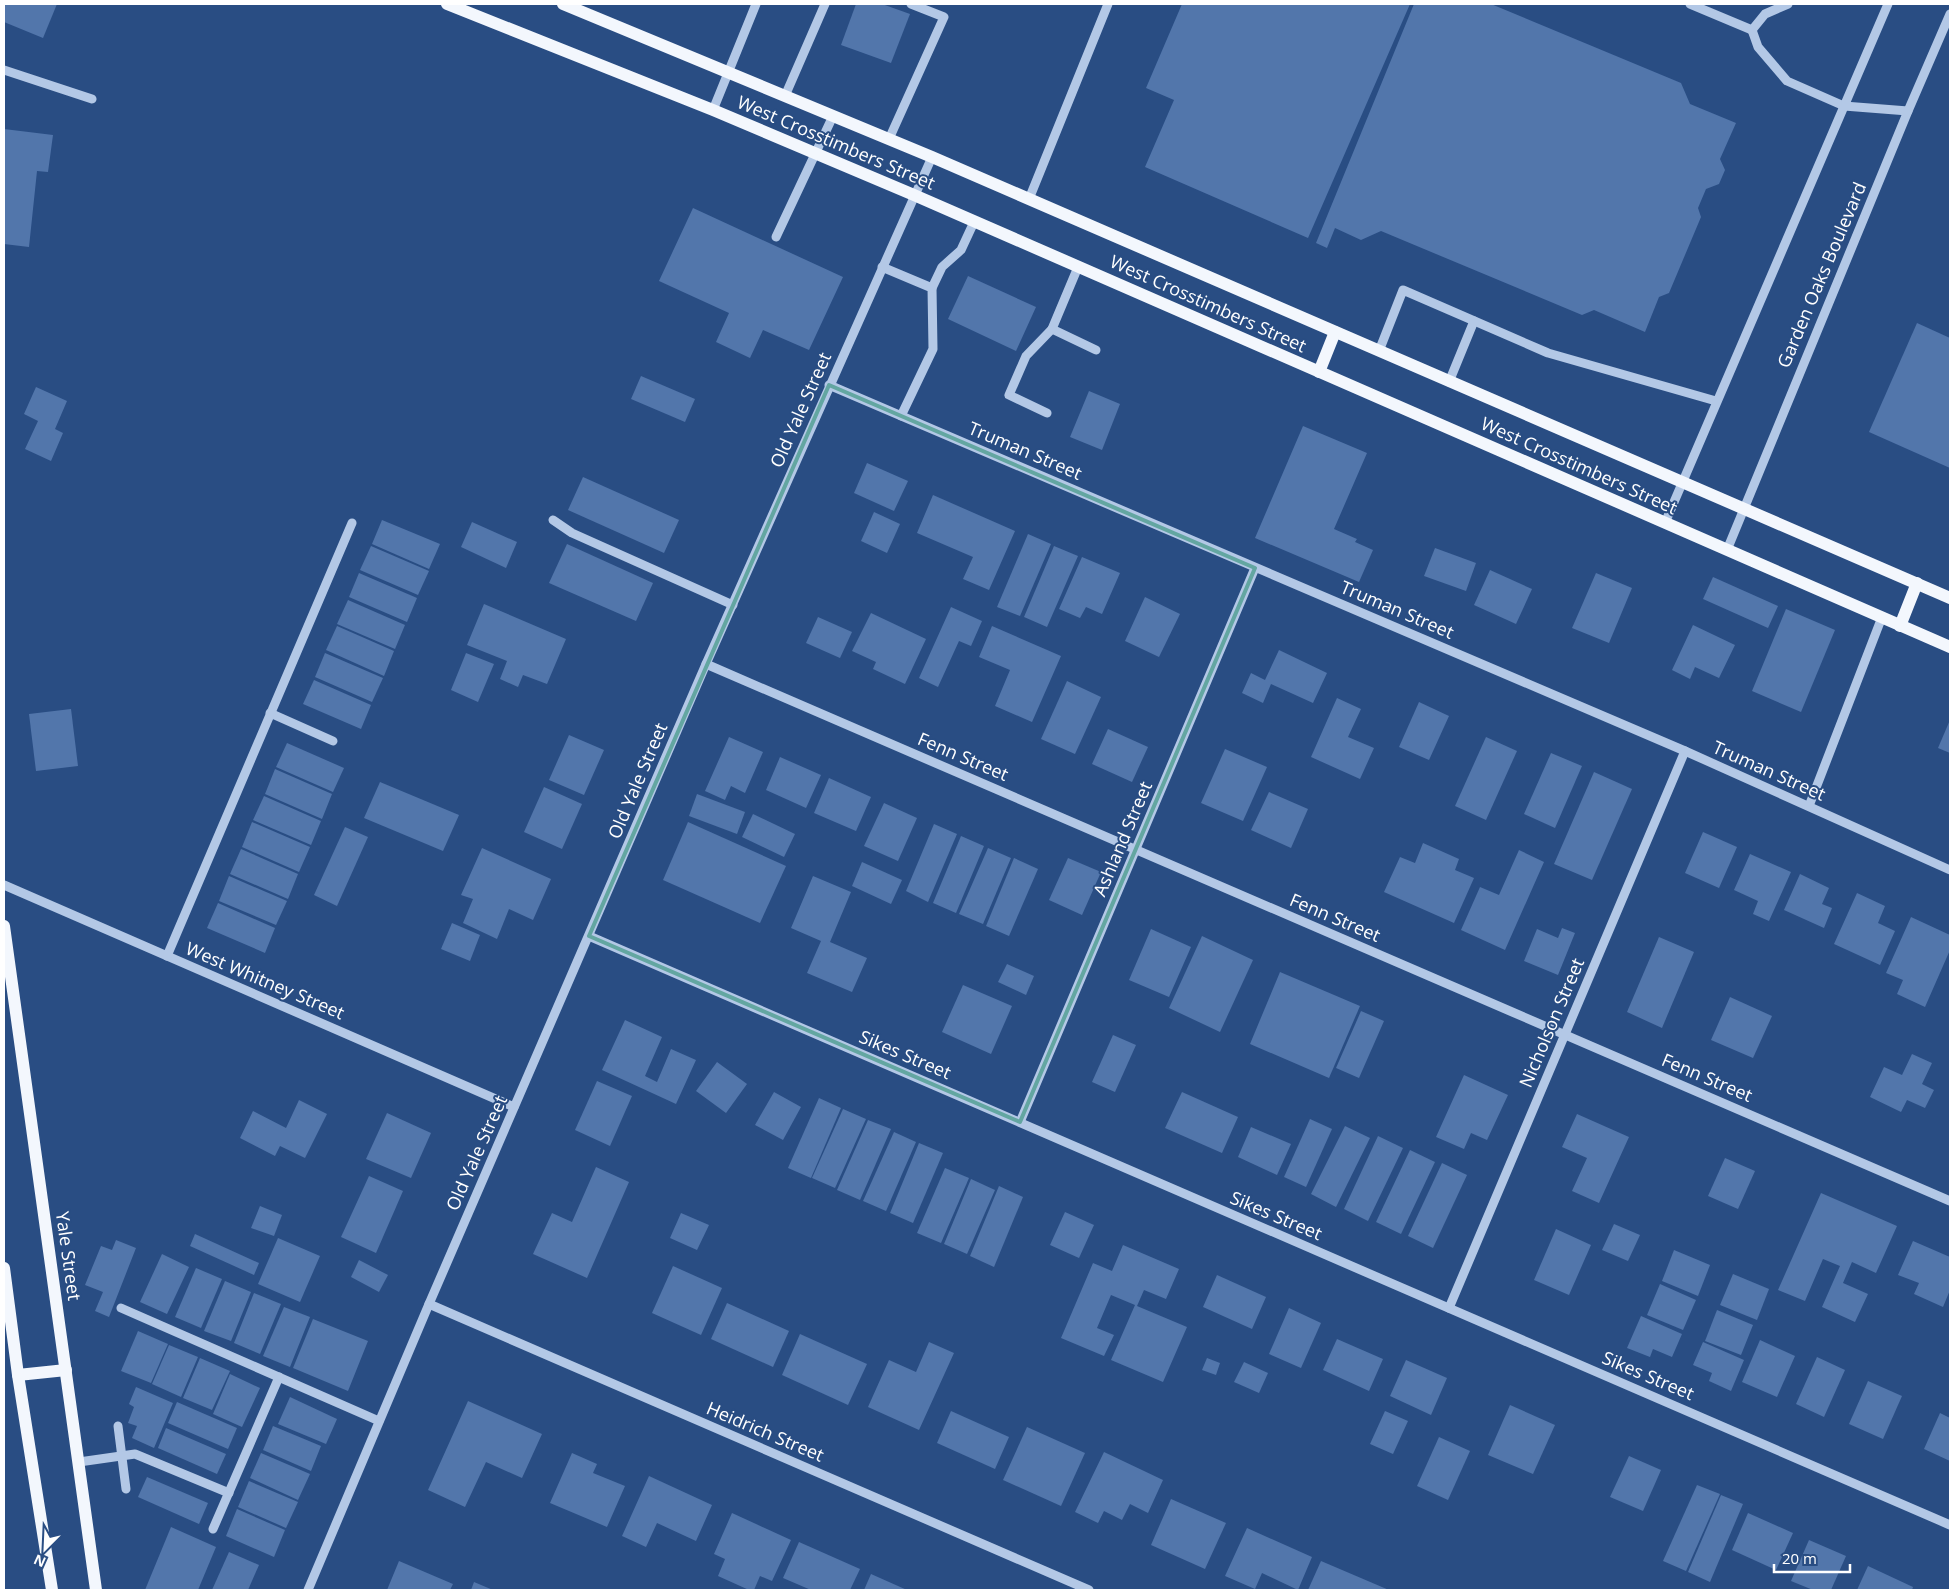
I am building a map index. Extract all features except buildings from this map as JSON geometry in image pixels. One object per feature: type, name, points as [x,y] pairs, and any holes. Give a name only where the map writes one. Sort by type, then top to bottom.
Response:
[{"type":"main road","name":"West Crosstimbers Street","points":[[447,4],[713,110],[914,195],[1950,647]]},
{"type":"main road","name":"West Crosstimbers Street","points":[[563,4],[932,157],[1950,598]]},
{"type":"main road","points":[[1319,372],[1336,332]]},
{"type":"main road","points":[[1900,626],[1917,583]]},
{"type":"main road","name":"Yale Street","points":[[4,926],[96,1590]]},
{"type":"main road","points":[[4,1268],[18,1375],[52,1590]]},
{"type":"main road","points":[[18,1375],[66,1370]]},
{"type":"street","points":[[713,110],[756,4]]},
{"type":"street","points":[[785,96],[825,4]]},
{"type":"street","points":[[889,139],[944,17],[911,4]]},
{"type":"street","points":[[1029,199],[1108,4]]},
{"type":"street","points":[[1690,4],[1752,30],[1758,46],[1787,82],[1844,106],[1908,110]]},
{"type":"street","points":[[1752,30],[1765,14],[1788,4]]},
{"type":"street","points":[[1665,522],[1888,4]]},
{"type":"street","name":"Garden Oaks Boulevard","points":[[1727,550],[1908,110],[1950,14]]},
{"type":"street","points":[[4,70],[92,99]]},
{"type":"street","points":[[776,237],[833,116]]},
{"type":"street","name":"Old Yale Street","points":[[308,1590],[429,1304],[706,664],[932,157]]},
{"type":"street","points":[[901,416],[934,349],[932,288],[942,267],[961,250],[974,222]]},
{"type":"street","points":[[882,267],[932,288]]},
{"type":"street","points":[[1047,413],[1009,395],[1026,356],[1052,329],[1078,267]]},
{"type":"street","points":[[1379,351],[1403,290],[1548,353],[1716,401]]},
{"type":"street","points":[[1449,382],[1474,321]]},
{"type":"street","points":[[1052,329],[1096,350]]},
{"type":"street","name":"Truman Street","points":[[830,385],[1685,751],[1950,870]]},
{"type":"street","points":[[553,520],[572,533],[732,605]]},
{"type":"street","points":[[167,956],[352,524]]},
{"type":"street","name":"Ashland Street","points":[[1020,1122],[1255,568]]},
{"type":"street","points":[[1809,806],[1882,617]]},
{"type":"street","name":"Fenn Street","points":[[706,664],[1950,1201]]},
{"type":"street","points":[[270,713],[334,741]]},
{"type":"street","name":"Nicholson Street","points":[[1449,1308],[1685,751]]},
{"type":"street","name":"West Whitney Street","points":[[4,886],[514,1107]]},
{"type":"street","name":"Sikes Street","points":[[589,936],[1950,1525]]},
{"type":"street","name":"Heidrich Street","points":[[429,1304],[1089,1590]]},
{"type":"street","points":[[121,1308],[379,1421]]},
{"type":"street","points":[[213,1529],[279,1377]]},
{"type":"street","points":[[118,1426],[126,1489]]},
{"type":"street","points":[[79,1462],[135,1454],[229,1493]]},
{"type":"highlighted area","points":[[829,385],[1255,568],[1020,1122],[589,936]]}]
